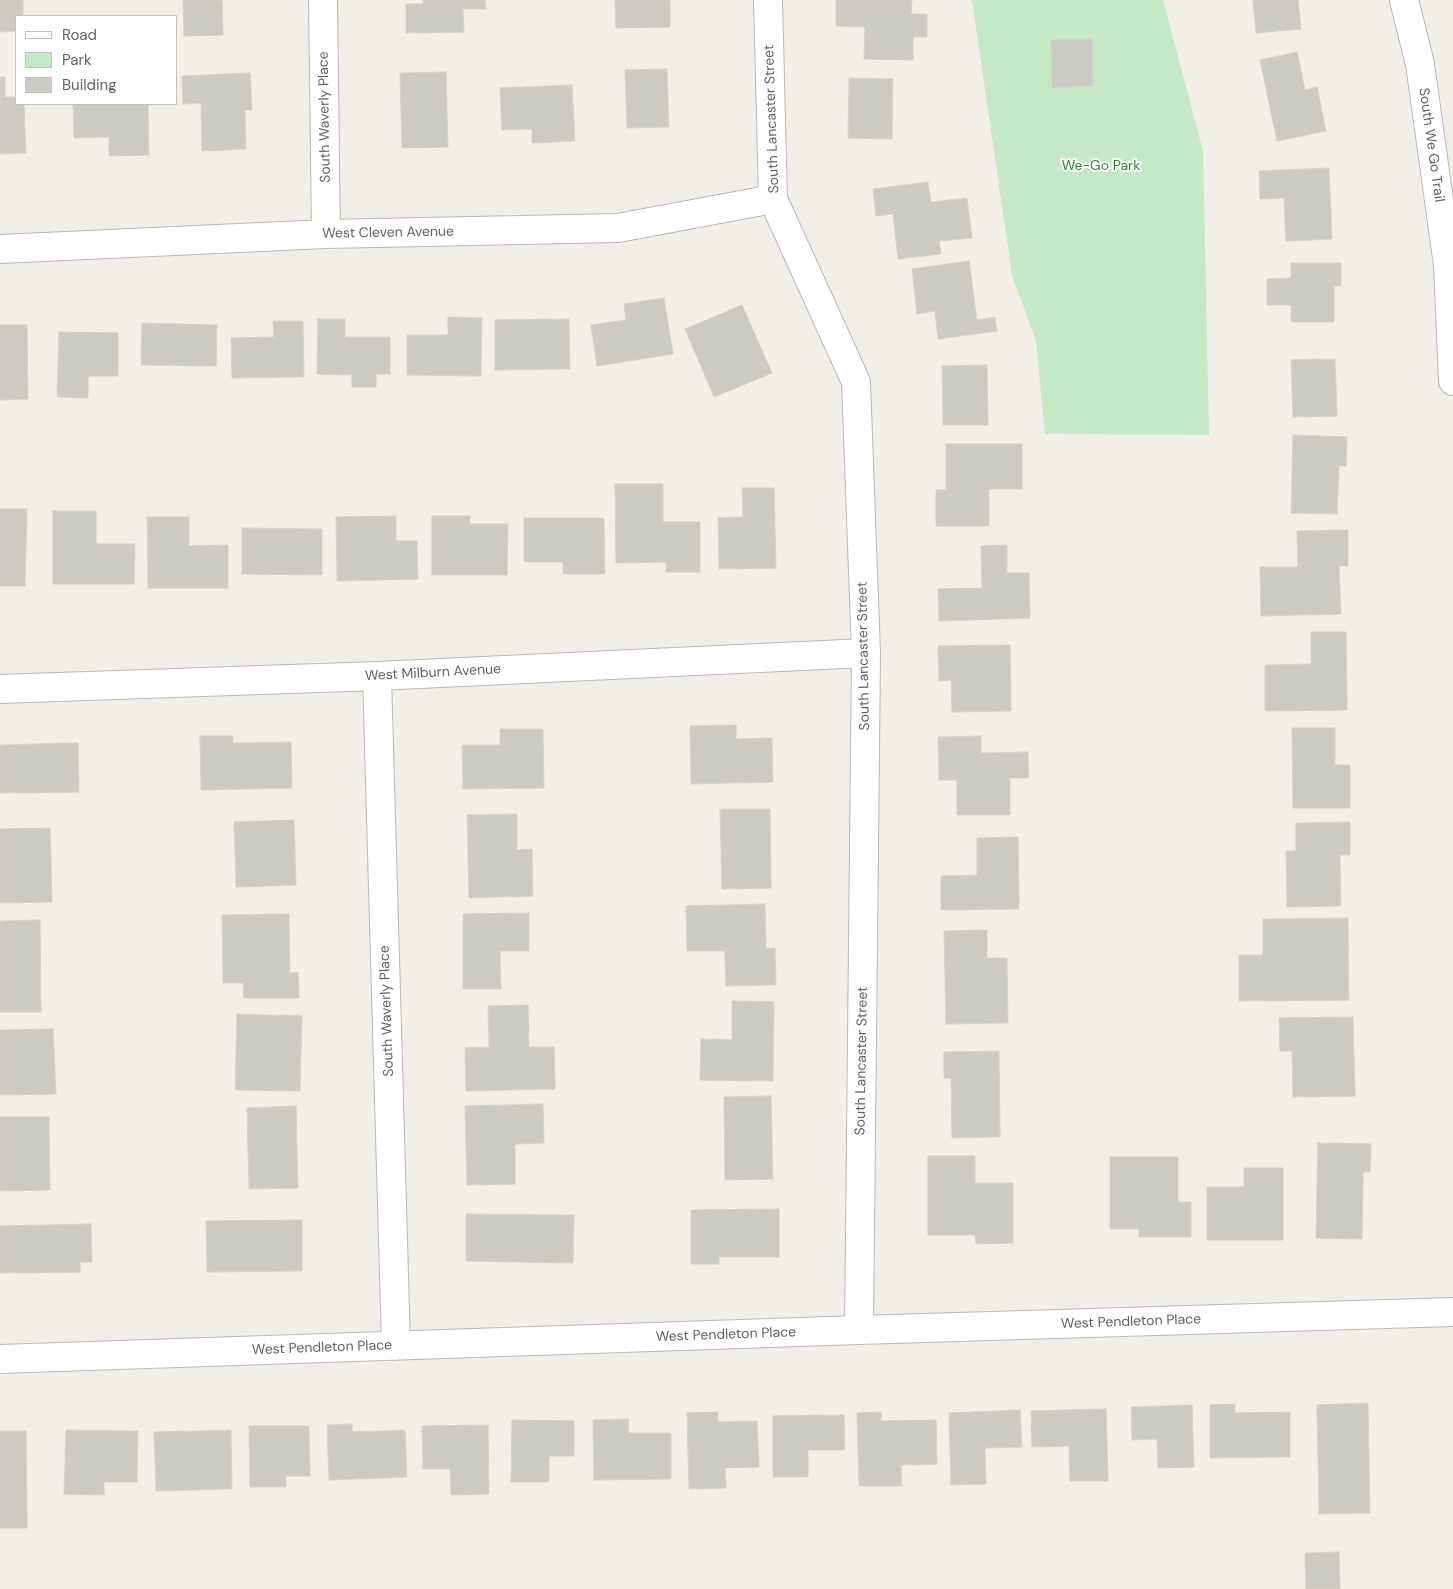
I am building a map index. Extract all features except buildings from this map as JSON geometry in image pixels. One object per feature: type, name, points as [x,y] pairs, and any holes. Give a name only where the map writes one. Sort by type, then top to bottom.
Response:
[{"type":"street","name":"South Waverly Place","points":[[323,0],[326,234]]},
{"type":"street","name":"South Lancaster Street","points":[[768,0],[773,199],[856,382],[866,652],[859,1330]]},
{"type":"street","name":"South We Go Trail","points":[[1404,0],[1420,64],[1448,265],[1453,381]]},
{"type":"street","name":"West Cleven Avenue","points":[[0,249],[326,234],[618,228],[773,199]]},
{"type":"street","name":"West Milburn Avenue","points":[[0,689],[377,676],[866,652]]},
{"type":"street","name":"South Waverly Place","points":[[377,676],[396,1346]]},
{"type":"street","name":"West Pendleton Place","points":[[0,1359],[1453,1312]]},
{"type":"green space","name":"We-Go Park","points":[[972,0],[1163,0],[1203,151],[1209,435],[1045,434],[1036,341],[1012,275]]}]
